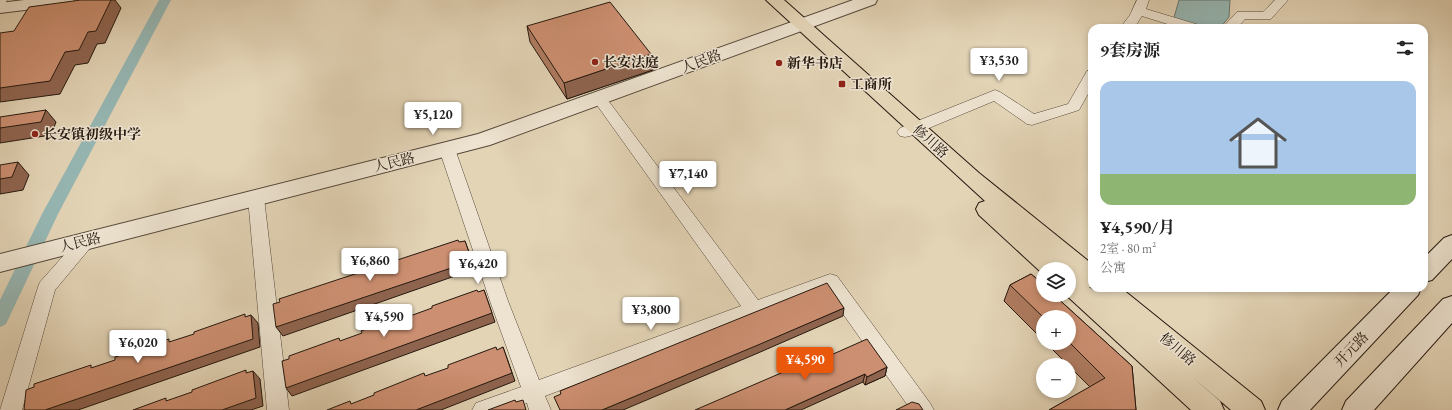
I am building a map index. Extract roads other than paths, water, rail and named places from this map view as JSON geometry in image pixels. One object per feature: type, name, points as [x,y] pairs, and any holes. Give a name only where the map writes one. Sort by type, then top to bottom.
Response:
[{"type":"main road","name":"修川路","points":[[757,0],[797,27]]},
{"type":"main road","name":"修川路","points":[[774,0],[797,27],[911,130],[1088,275]]},
{"type":"main road","name":"修川路","points":[[911,130],[951,176],[1045,262]]},
{"type":"main road","name":"修川路","points":[[1076,290],[1210,410]]},
{"type":"main road","name":"修川路","points":[[1109,292],[1251,410]]},
{"type":"street","points":[[0,8],[66,0]]},
{"type":"street","name":"人民路","points":[[0,263],[483,140],[869,0]]},
{"type":"street","points":[[1233,24],[1242,15],[1266,16],[1282,0]]},
{"type":"street","points":[[1129,24],[1140,5],[1185,24]]},
{"type":"street","points":[[911,130],[994,95],[1032,120],[1074,107],[1088,81]]},
{"type":"street","points":[[599,98],[754,309]]},
{"type":"street","points":[[447,149],[499,301],[540,410]]},
{"type":"street","points":[[256,198],[278,410]]},
{"type":"street","points":[[10,410],[47,288],[81,242]]},
{"type":"street","points":[[1428,269],[1452,244]]},
{"type":"street","points":[[483,410],[830,281],[923,410]]},
{"type":"street","name":"开元路","points":[[1292,410],[1405,292]]},
{"type":"street","points":[[1356,410],[1452,306]]},
{"type":"water","points":[[1179,0],[1230,0],[1229,17],[1223,24],[1172,24]]},
{"type":"waterway","points":[[0,319],[50,214],[165,0]]},
{"type":"place","name":"长安法庭","points":[[595,62]]},
{"type":"place","name":"新华书店","points":[[779,63]]},
{"type":"place","name":"工商所","points":[[842,84]]},
{"type":"place","name":"长安镇初级中学","points":[[35,134]]}]
